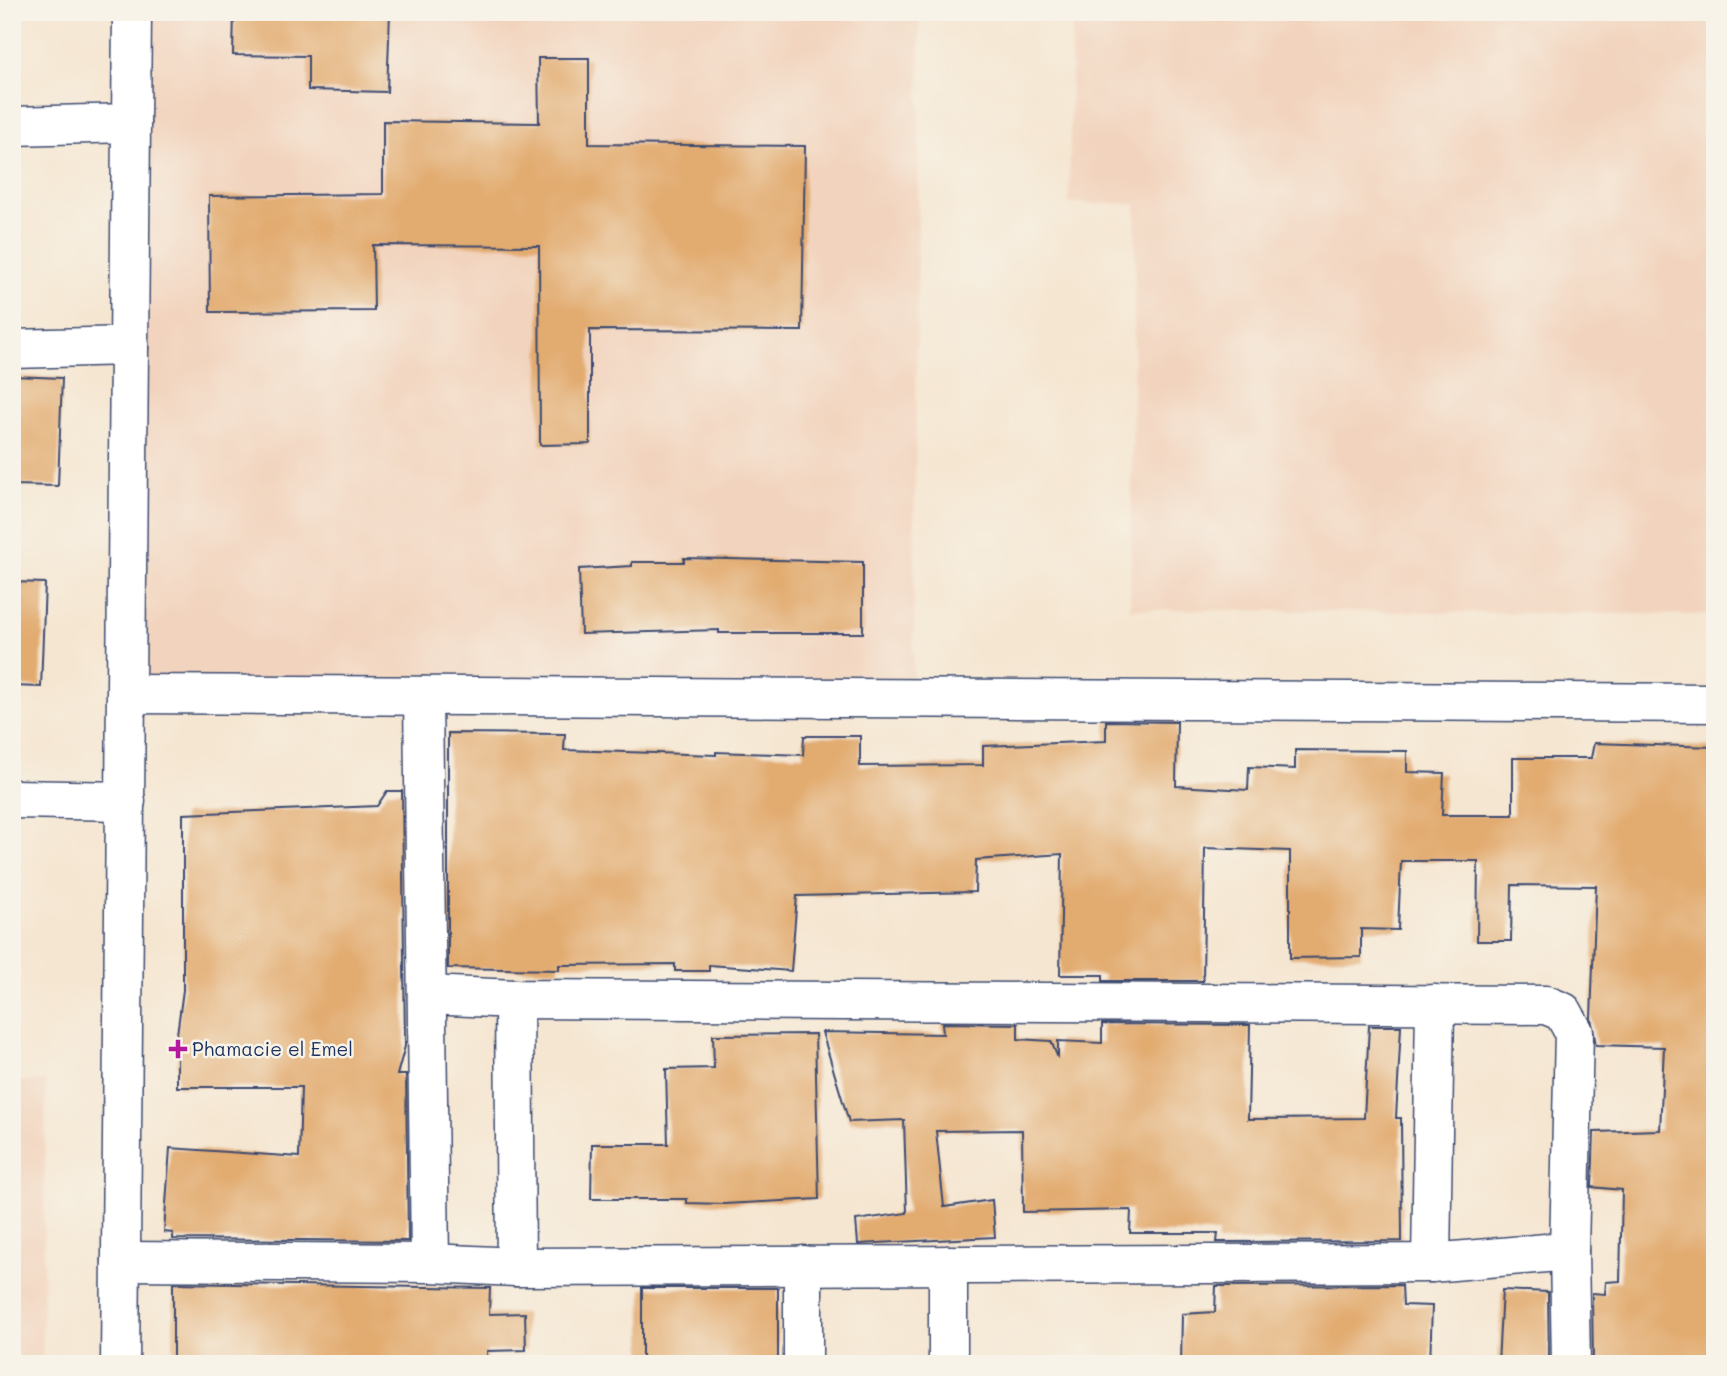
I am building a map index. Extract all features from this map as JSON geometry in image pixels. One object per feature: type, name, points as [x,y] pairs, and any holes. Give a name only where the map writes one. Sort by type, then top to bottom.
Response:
[{"type":"street","points":[[120,1364],[132,12]]},
{"type":"street","points":[[12,126],[131,124]]},
{"type":"street","points":[[12,349],[129,346]]},
{"type":"street","points":[[128,694],[1715,703]]},
{"type":"street","points":[[423,696],[430,1263]]},
{"type":"street","points":[[12,799],[126,801]]},
{"type":"street","points":[[428,995],[514,999],[1546,1005],[1563,1012],[1574,1031],[1569,1251],[1571,1364]]},
{"type":"street","points":[[514,999],[516,1267]]},
{"type":"street","points":[[1431,1263],[1435,1004]]},
{"type":"street","points":[[121,1261],[430,1263],[516,1267],[1431,1263],[1569,1251]]},
{"type":"street","points":[[803,1265],[803,1364]]},
{"type":"street","points":[[948,1265],[948,1364]]},
{"type":"shaded area","points":[[148,12],[920,12],[913,686],[141,683]]},
{"type":"shaded area","points":[[1216,12],[1715,12],[1715,615],[1130,609],[1136,204],[1069,203],[1072,15],[1215,17]]},
{"type":"shaded area","points":[[12,1081],[46,1081],[42,1364],[12,1364]]},
{"type":"building","points":[[234,12],[390,12],[387,92],[308,90],[308,56],[233,55]]},
{"type":"building","points":[[538,58],[589,58],[589,144],[805,146],[802,331],[590,330],[590,444],[540,445],[539,246],[373,245],[374,311],[210,312],[209,196],[383,194],[383,121],[539,123]]},
{"type":"building","points":[[12,376],[62,378],[58,486],[12,485]]},
{"type":"building","points":[[684,558],[863,562],[863,633],[719,633],[719,630],[581,634],[579,569],[632,566],[632,562],[684,562]]},
{"type":"building","points":[[12,582],[45,583],[41,687],[12,686]]},
{"type":"building","points":[[1106,721],[1177,722],[1176,786],[1248,790],[1249,767],[1295,769],[1295,750],[1407,751],[1407,772],[1444,773],[1442,815],[1513,815],[1513,758],[1591,758],[1594,743],[1715,747],[1715,1364],[1593,1364],[1592,1293],[1605,1294],[1606,1282],[1620,1281],[1622,1190],[1592,1187],[1594,1132],[1660,1130],[1664,1047],[1596,1045],[1591,1018],[1596,886],[1512,885],[1511,941],[1477,941],[1478,861],[1401,861],[1398,930],[1361,929],[1361,957],[1290,958],[1290,851],[1205,848],[1203,981],[1103,981],[1103,975],[1060,975],[1062,854],[976,860],[975,892],[797,896],[791,971],[709,965],[709,971],[675,971],[675,964],[559,965],[559,970],[448,968],[448,733],[565,734],[564,750],[716,755],[716,752],[803,755],[804,736],[860,736],[860,766],[983,765],[983,746],[1106,741]]},
{"type":"building","points":[[387,791],[402,791],[405,1046],[397,1075],[406,1075],[408,1241],[173,1239],[173,1233],[164,1232],[170,1148],[299,1157],[301,1087],[177,1087],[177,1034],[183,990],[183,814],[377,806]]},
{"type":"building","points":[[942,1023],[1018,1024],[1018,1039],[1051,1041],[1058,1058],[1058,1041],[1102,1043],[1102,1024],[1250,1025],[1248,1119],[1364,1118],[1369,1026],[1401,1026],[1396,1118],[1401,1118],[1402,1241],[1217,1242],[1218,1233],[1130,1233],[1131,1210],[1023,1212],[1022,1130],[936,1131],[944,1207],[992,1200],[995,1237],[858,1244],[856,1220],[907,1213],[904,1120],[849,1122],[822,1032],[943,1034]]},
{"type":"building","points":[[815,1034],[819,1199],[724,1204],[687,1203],[687,1199],[591,1199],[592,1144],[668,1144],[666,1069],[714,1068],[713,1035]]},
{"type":"building","points":[[173,1283],[490,1288],[489,1314],[525,1313],[526,1350],[487,1351],[487,1364],[173,1364]]},
{"type":"building","points":[[1402,1285],[1403,1305],[1432,1306],[1430,1364],[1181,1364],[1182,1314],[1215,1312],[1216,1286]]},
{"type":"building","points":[[642,1288],[778,1288],[778,1364],[642,1364]]},
{"type":"building","points":[[1502,1290],[1548,1292],[1549,1364],[1498,1364]]},
{"type":"place","name":"Phamacie el Emel","points":[[178,1049]]}]
